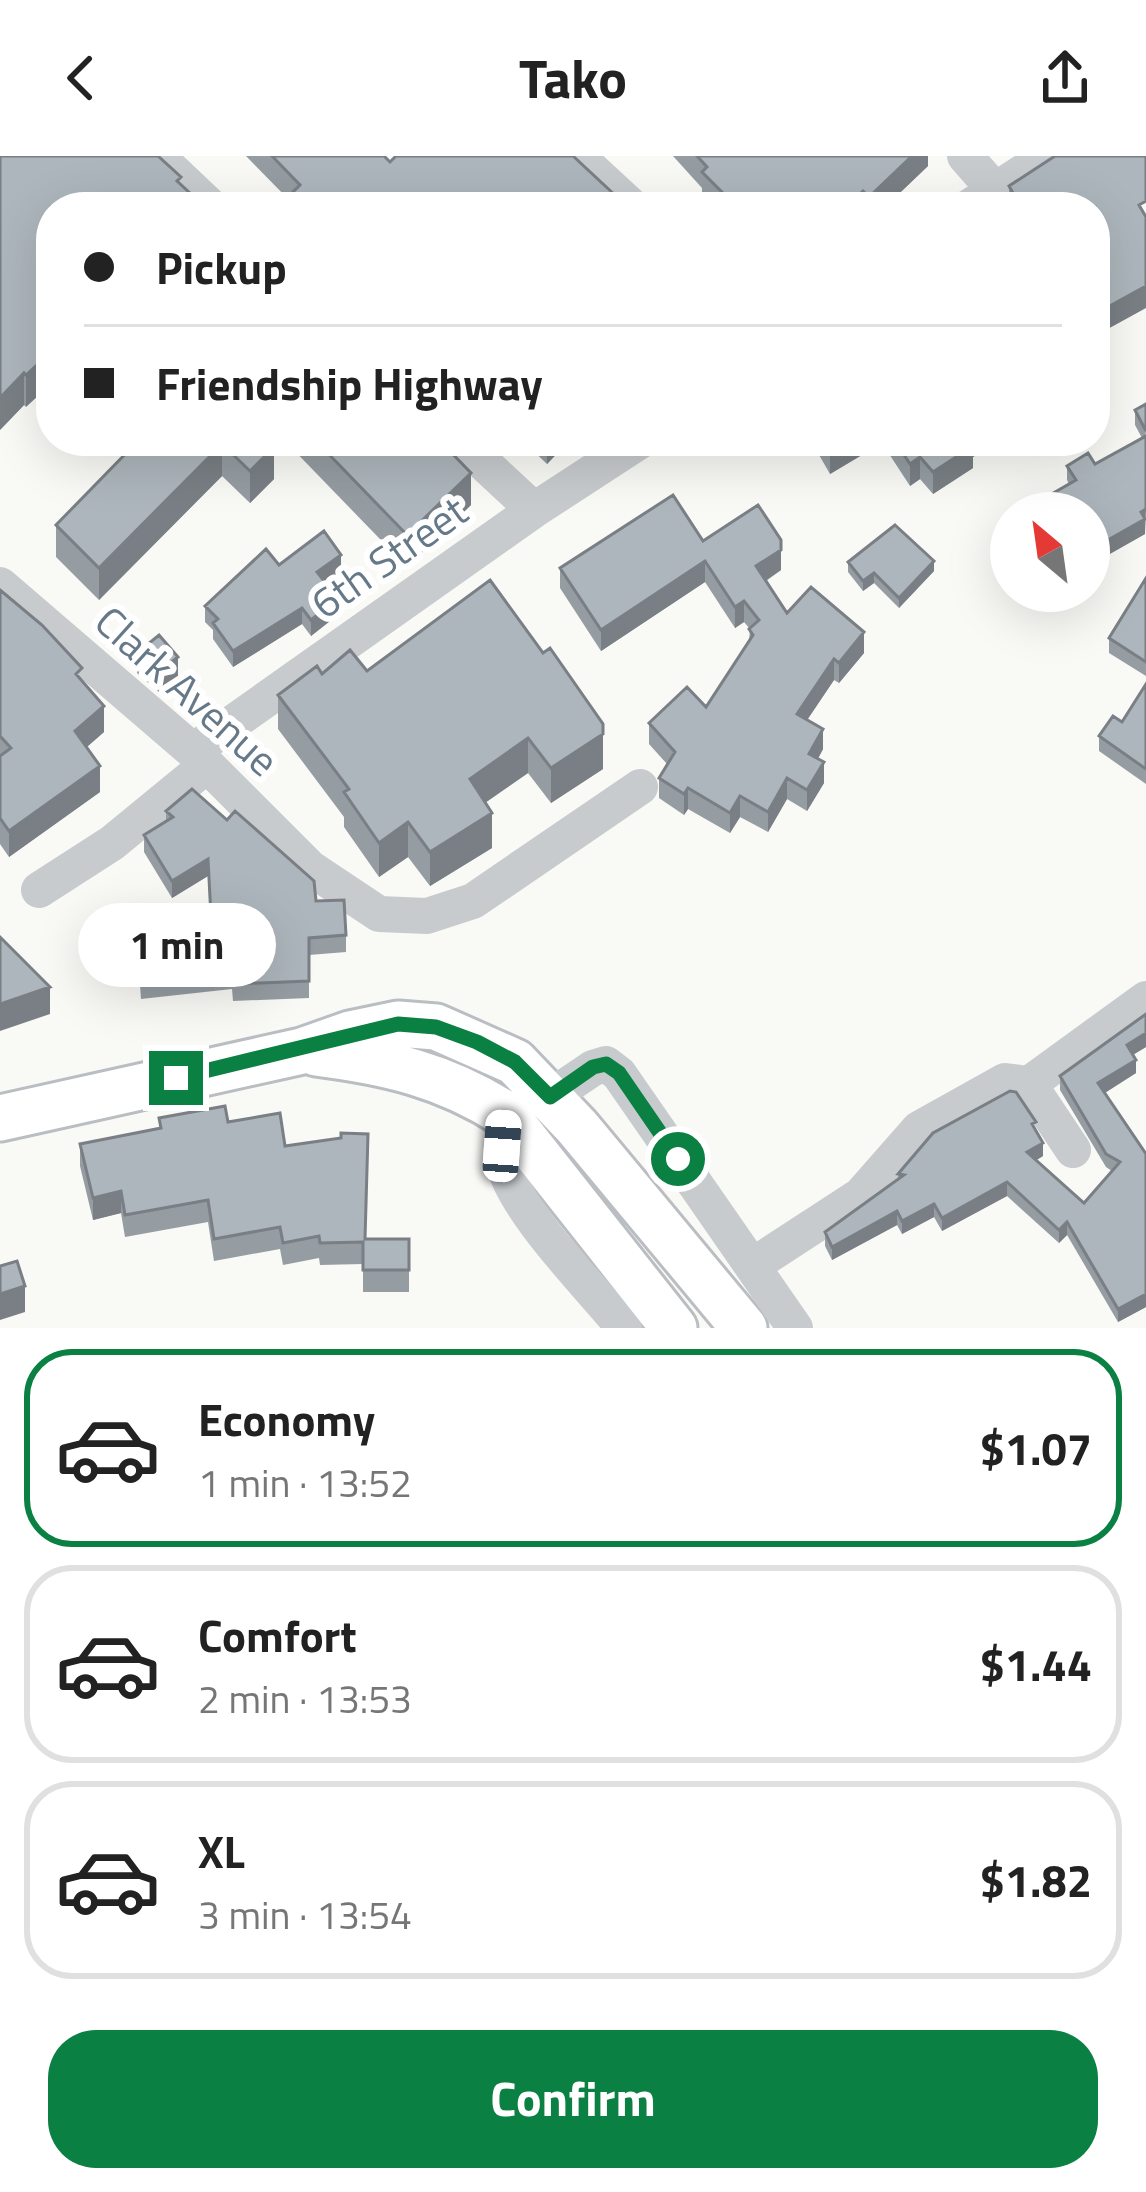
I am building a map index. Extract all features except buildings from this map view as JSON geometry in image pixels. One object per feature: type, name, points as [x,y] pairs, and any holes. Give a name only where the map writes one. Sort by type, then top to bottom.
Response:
[{"type":"main road","points":[[0,1118],[302,1051],[350,1034],[398,1024],[436,1027],[515,1062],[563,1112],[743,1328]]},
{"type":"main road","points":[[302,1051],[423,1072],[471,1092],[505,1114],[674,1328]]},
{"type":"street","points":[[157,156],[195,192]]},
{"type":"street","points":[[577,156],[616,192]]},
{"type":"street","points":[[965,156],[979,192]]},
{"type":"street","points":[[991,192],[1048,156]]},
{"type":"street","points":[[476,456],[534,510]]},
{"type":"street","name":"6th Street","points":[[39,890],[112,843],[200,758],[534,510],[617,456]]},
{"type":"street","name":"Clark Avenue","points":[[0,585],[200,758],[310,868],[379,914],[427,916],[473,901],[640,787]]},
{"type":"street","points":[[752,1266],[861,1195],[919,1129],[1005,1081],[1029,1084],[1146,999]]},
{"type":"street","points":[[563,1112],[593,1067],[606,1064],[619,1073],[795,1328]]},
{"type":"street","points":[[1029,1084],[1073,1150]]},
{"type":"street","points":[[505,1114],[503,1162],[511,1183],[548,1237],[623,1328]]},
{"type":"route","points":[[176,1078],[398,1024],[436,1027],[515,1062],[550,1097],[593,1067],[606,1064],[619,1073],[678,1159]]}]
